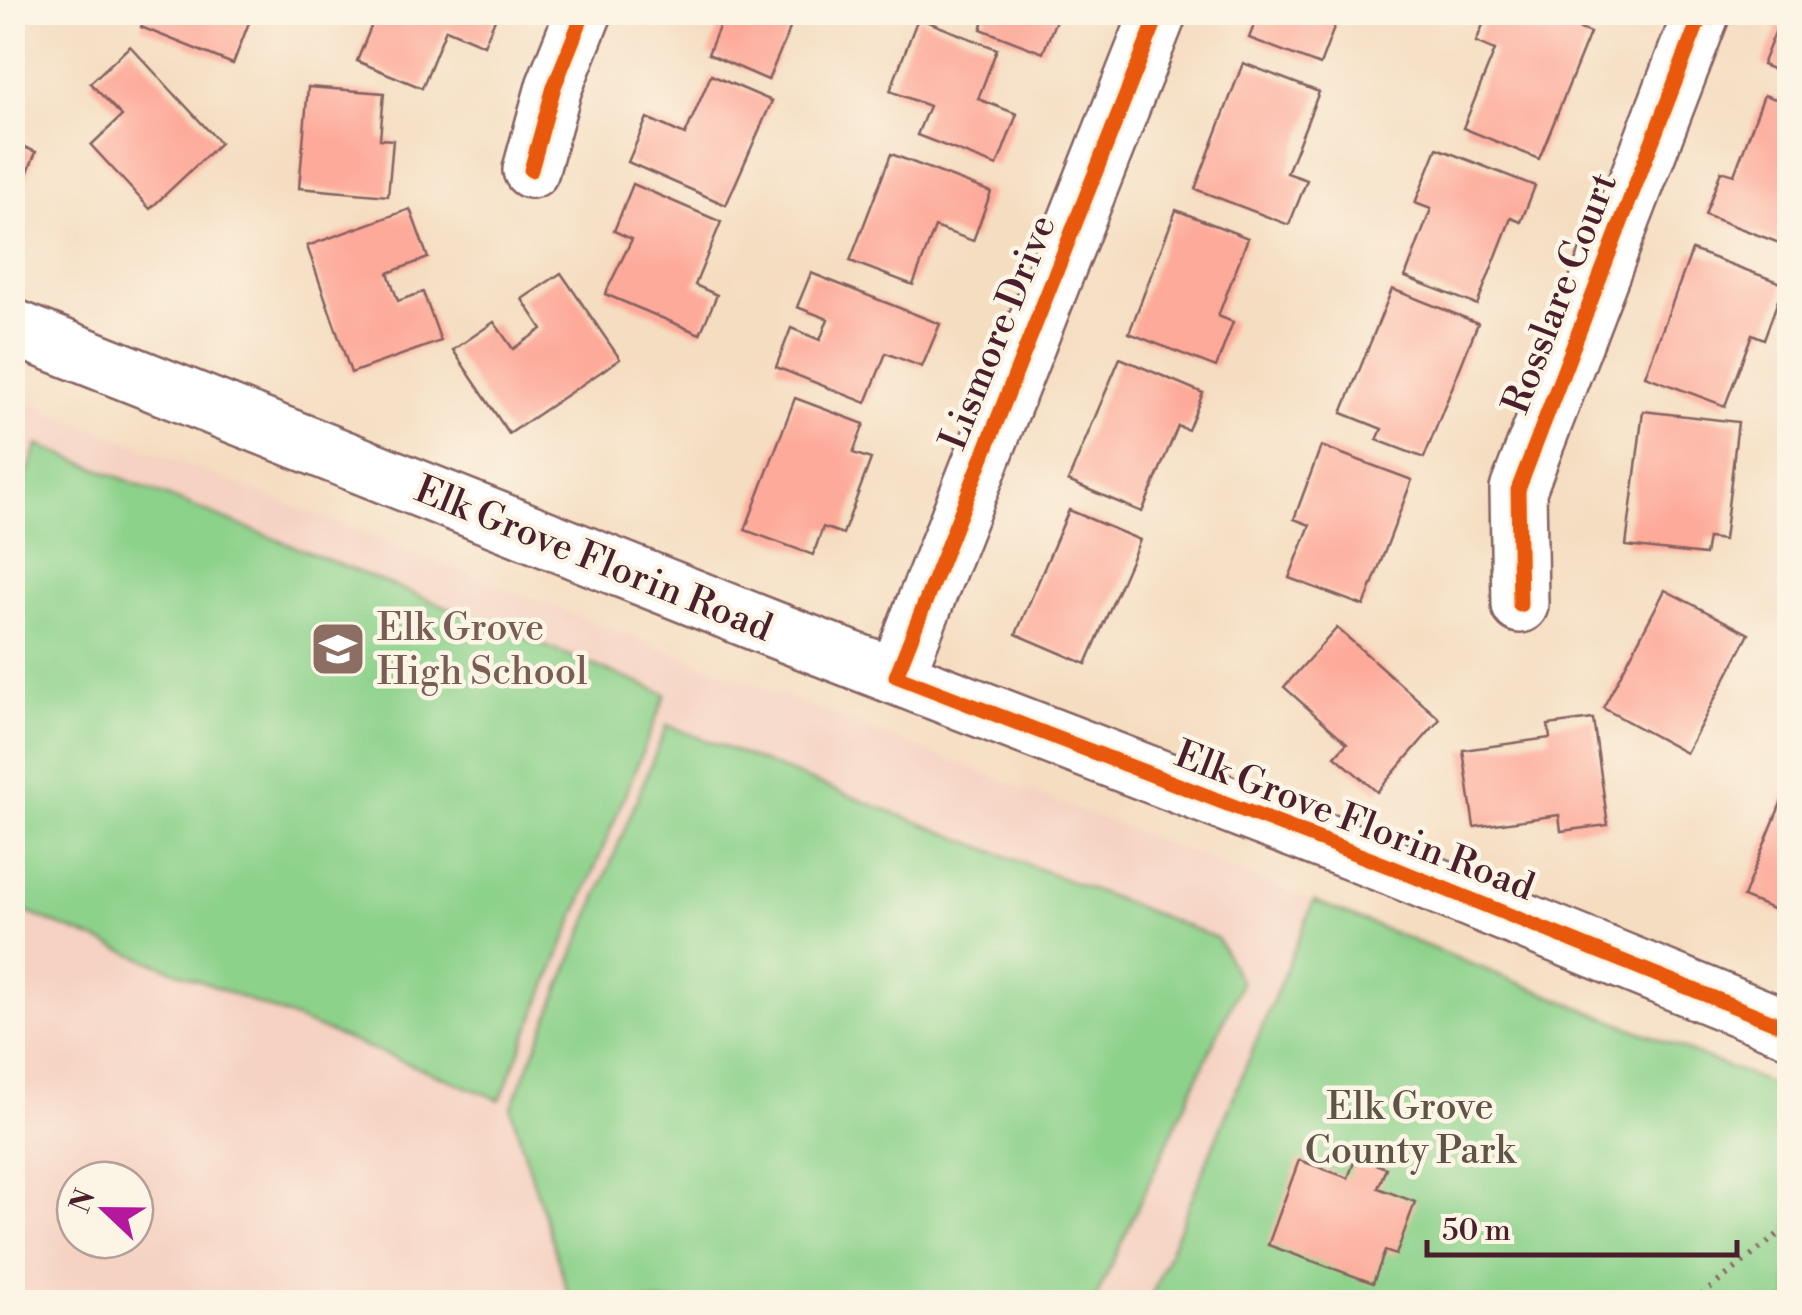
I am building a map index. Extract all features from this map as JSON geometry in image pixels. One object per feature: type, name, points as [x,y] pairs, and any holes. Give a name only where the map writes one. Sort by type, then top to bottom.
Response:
[{"type":"main road","points":[[531,170],[554,87],[584,12]]},
{"type":"main road","name":"Lismore Drive","points":[[896,676],[1159,12]]},
{"type":"main road","name":"Rosslare Court","points":[[1520,605],[1518,490],[1702,12]]},
{"type":"main road","name":"Elk Grove Florin Road","points":[[12,328],[1396,869],[1790,1029]]},
{"type":"path","points":[[1693,1302],[1790,1226]]},
{"type":"shaded area","name":"Elk Grove High School","points":[[12,397],[1314,901],[1149,1302],[13,1302]]},
{"type":"green space","points":[[38,445],[666,694],[500,1100],[13,907],[13,512]]},
{"type":"green space","points":[[667,725],[1217,938],[1241,983],[1094,1302],[571,1302],[511,1109]]},
{"type":"green space","name":"Elk Grove County Park","points":[[1314,901],[1789,1091],[1789,1302],[1149,1302]]},
{"type":"building","points":[[146,12],[253,12],[233,64],[141,27]]},
{"type":"building","points":[[377,12],[498,12],[484,45],[446,29],[422,88],[357,61]]},
{"type":"building","points":[[725,12],[797,12],[768,80],[708,54]]},
{"type":"building","points":[[987,12],[1059,12],[1043,53],[981,29]]},
{"type":"building","points":[[1259,12],[1340,12],[1320,65],[1249,38]]},
{"type":"building","points":[[1488,12],[1540,12],[1590,33],[1539,159],[1463,128],[1495,50],[1476,42]]},
{"type":"building","points":[[918,18],[997,49],[978,99],[1017,114],[997,166],[917,135],[929,106],[890,91]]},
{"type":"building","points":[[1778,25],[1790,29],[1790,76],[1762,65]]},
{"type":"building","points":[[130,46],[220,143],[150,209],[91,145],[122,116],[90,83]]},
{"type":"building","points":[[1243,63],[1319,92],[1287,173],[1307,180],[1289,225],[1195,189]]},
{"type":"building","points":[[711,75],[772,101],[726,205],[628,162],[647,118],[685,135]]},
{"type":"building","points":[[308,87],[384,93],[380,139],[393,140],[388,196],[299,188]]},
{"type":"building","points":[[1764,95],[1790,104],[1790,247],[1705,215],[1721,171],[1734,175]]},
{"type":"building","points":[[12,142],[36,152],[13,208],[12,208]]},
{"type":"building","points":[[1437,148],[1535,186],[1521,222],[1511,218],[1477,305],[1405,277],[1431,209],[1415,203]]},
{"type":"building","points":[[891,154],[991,192],[973,241],[935,227],[913,285],[850,261]]},
{"type":"building","points":[[633,184],[721,222],[695,285],[717,295],[700,334],[605,294],[632,239],[614,231]]},
{"type":"building","points":[[410,209],[428,258],[388,273],[398,301],[423,292],[441,341],[351,373],[307,246]]},
{"type":"building","points":[[1176,210],[1248,238],[1218,316],[1233,322],[1216,367],[1129,333]]},
{"type":"building","points":[[1692,250],[1784,284],[1764,339],[1752,334],[1725,406],[1645,376]]},
{"type":"building","points":[[561,273],[620,359],[509,434],[453,350],[494,322],[513,349],[542,329],[522,299]]},
{"type":"building","points":[[811,273],[940,324],[922,367],[886,353],[866,403],[776,367],[791,328],[820,340],[828,319],[797,307]]},
{"type":"building","points":[[1392,289],[1478,323],[1424,458],[1377,440],[1382,429],[1342,413]]},
{"type":"building","points":[[1120,358],[1203,393],[1188,430],[1178,426],[1142,512],[1068,481]]},
{"type":"building","points":[[795,398],[864,424],[853,453],[871,459],[843,534],[823,527],[813,555],[745,530]]},
{"type":"building","points":[[1643,411],[1738,422],[1724,540],[1708,538],[1705,555],[1626,546]]},
{"type":"building","points":[[1321,446],[1412,480],[1364,606],[1289,578],[1310,525],[1294,519]]},
{"type":"building","points":[[1069,510],[1140,540],[1086,664],[1016,634]]},
{"type":"building","points":[[1665,590],[1749,634],[1686,753],[1603,708]]},
{"type":"building","points":[[1337,628],[1440,719],[1377,792],[1335,756],[1347,743],[1284,687]]},
{"type":"building","points":[[1593,719],[1608,825],[1561,831],[1559,815],[1474,827],[1463,750],[1550,738],[1548,725]]},
{"type":"building","points":[[1790,783],[1790,916],[1743,897]]},
{"type":"building","points":[[1356,1157],[1386,1168],[1378,1188],[1415,1202],[1396,1255],[1385,1251],[1373,1283],[1268,1245],[1299,1160],[1348,1178]]},
{"type":"cycle path","points":[[531,170],[554,87],[584,12]]},
{"type":"cycle path","points":[[1159,12],[896,676],[1396,869],[1790,1029]]},
{"type":"cycle path","points":[[1520,605],[1518,490],[1702,12]]},
{"type":"place","name":"Elk Grove High School","points":[[338,649]]}]
